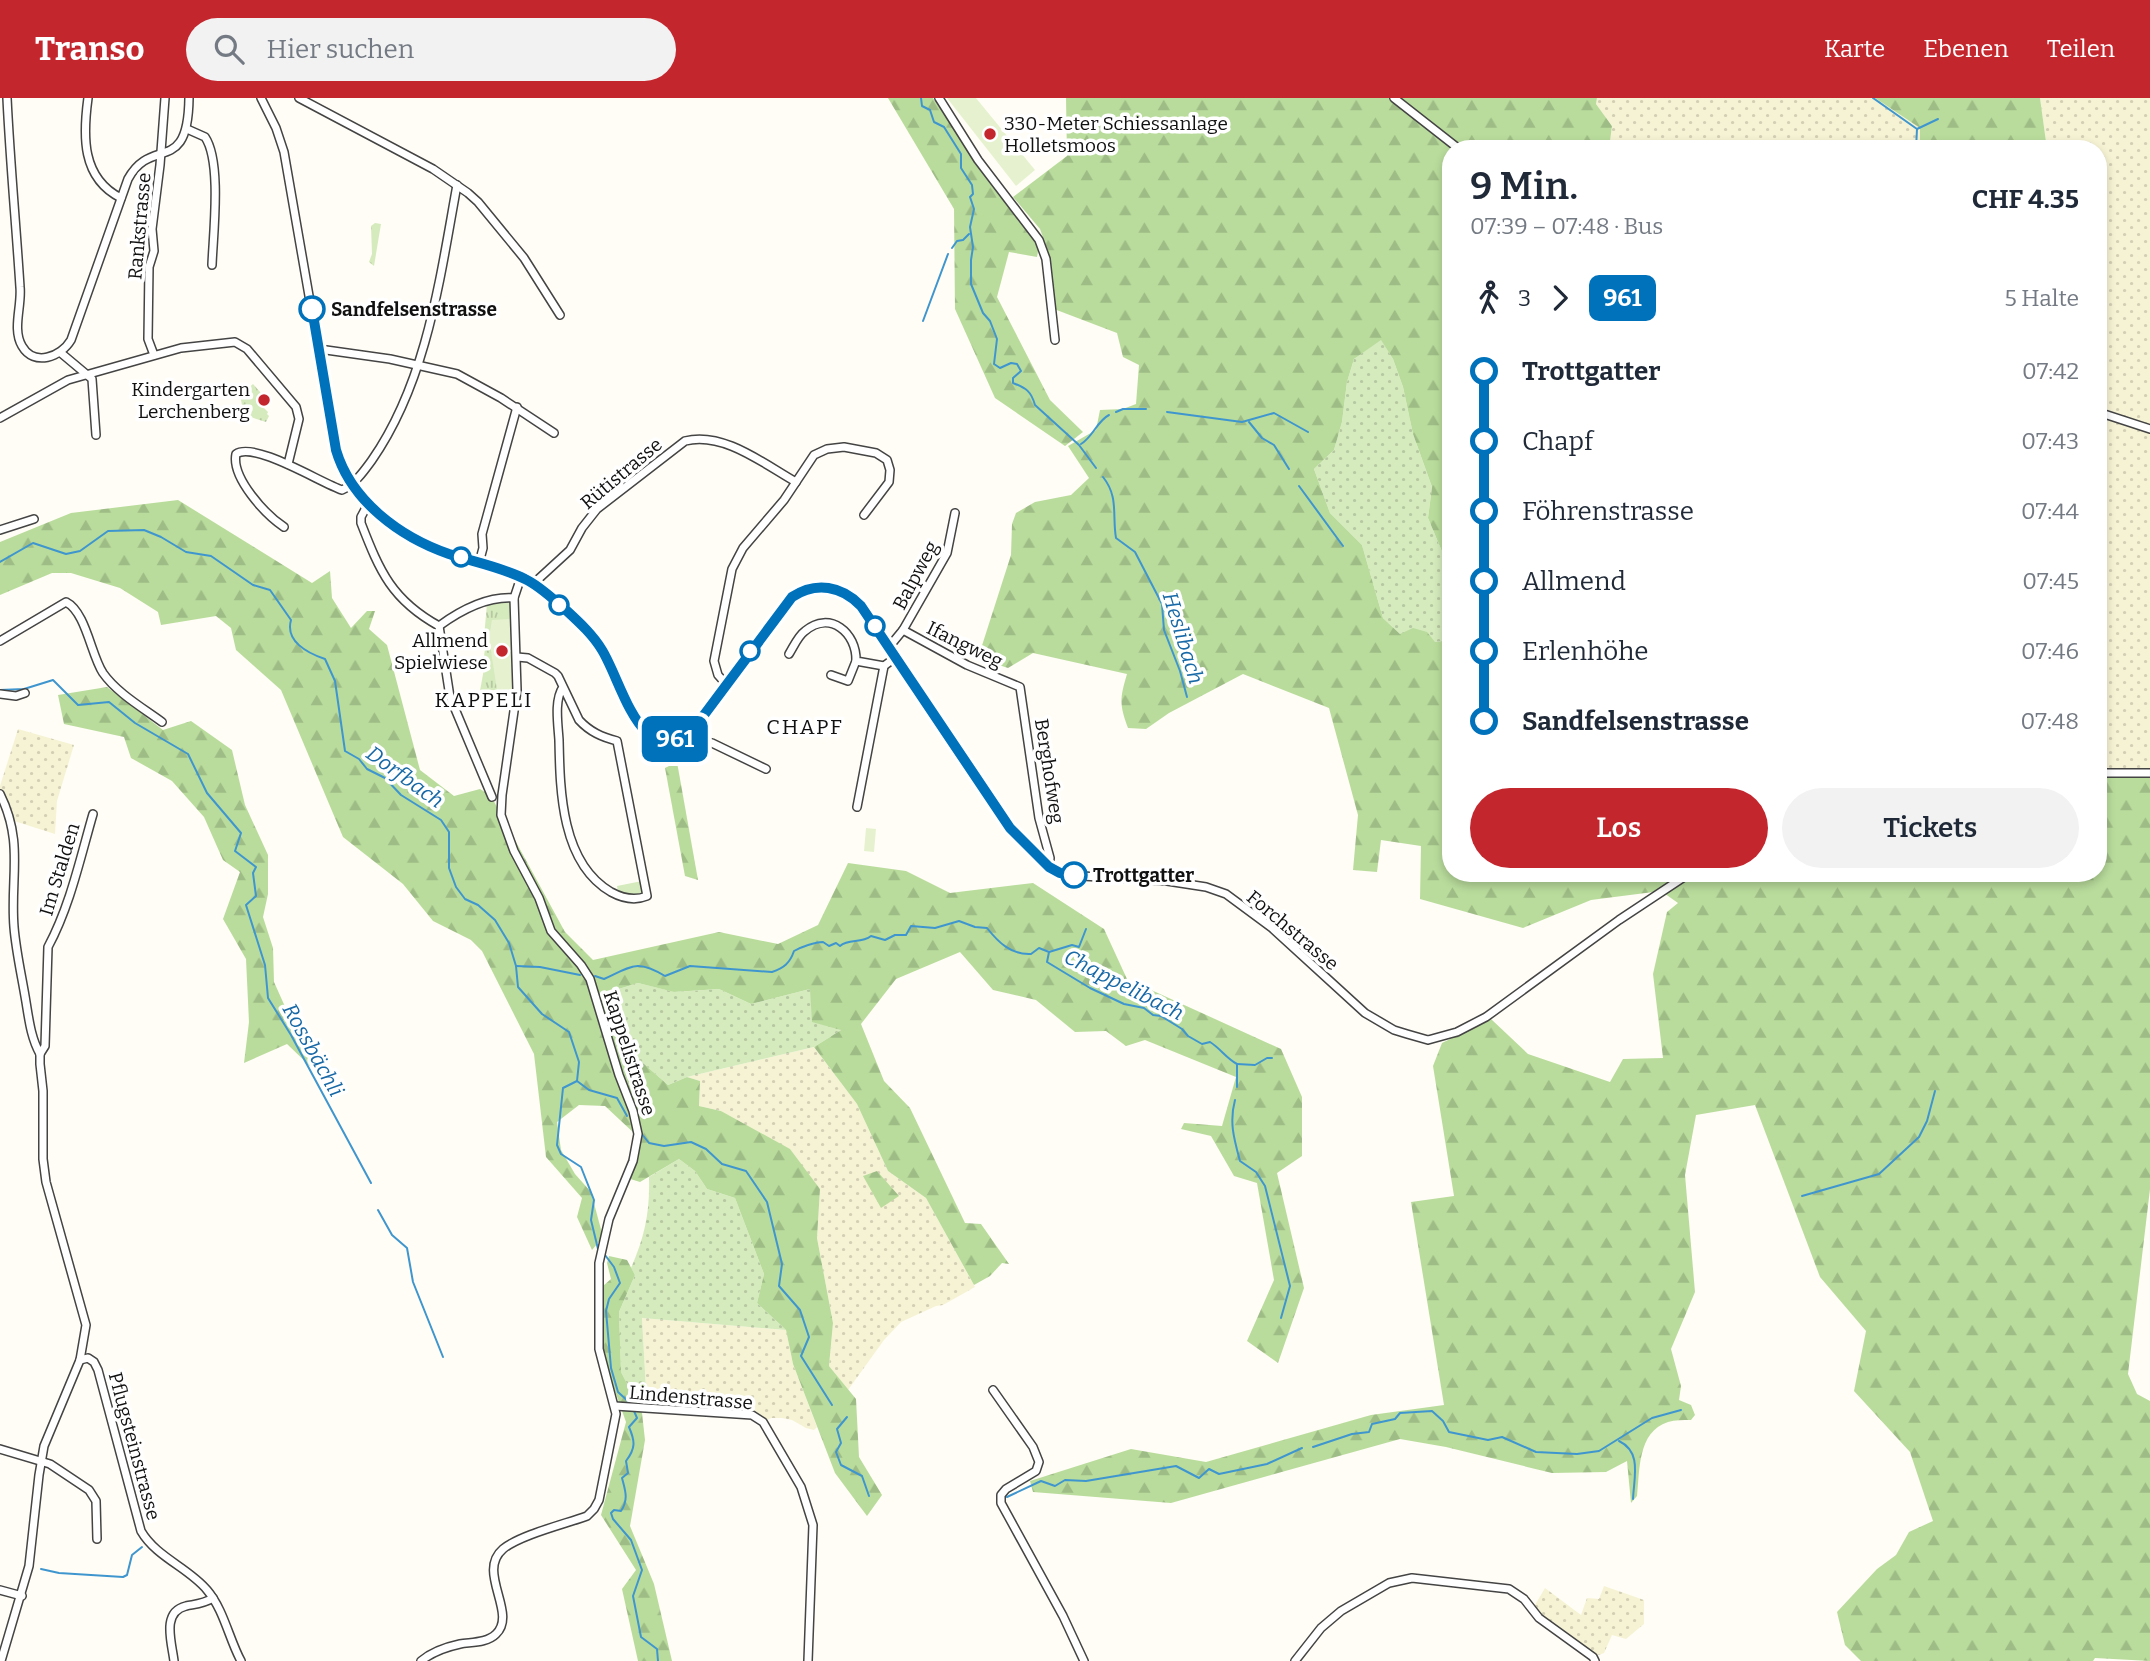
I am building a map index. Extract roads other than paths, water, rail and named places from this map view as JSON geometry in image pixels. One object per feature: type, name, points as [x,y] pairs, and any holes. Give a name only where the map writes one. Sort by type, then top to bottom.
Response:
[{"type":"street","points":[[7,98],[11,189],[21,291],[17,332],[22,346],[33,355],[50,358],[61,353],[73,335],[128,178],[146,159],[177,146],[187,129],[189,98]]},
{"type":"street","points":[[88,98],[84,146],[98,178],[121,198]]},
{"type":"street","name":"Rankstrasse","points":[[154,355],[148,339],[147,313],[149,267],[154,251],[153,207],[165,98]]},
{"type":"street","points":[[261,98],[283,145],[336,450],[343,470],[352,484],[368,504],[400,530],[428,546],[521,577],[567,611],[593,638],[607,659],[634,714],[647,733],[659,740],[668,741],[688,732],[766,769]]},
{"type":"street","points":[[299,98],[433,169],[478,202],[524,258],[560,315]]},
{"type":"street","points":[[939,98],[978,160],[1039,240],[1046,259],[1055,340]]},
{"type":"street","points":[[1394,98],[1448,140]]},
{"type":"street","points":[[187,129],[205,137],[211,150],[215,196],[212,265]]},
{"type":"street","points":[[284,527],[264,511],[248,490],[236,465],[238,452],[247,450],[288,464],[345,490],[368,466],[389,433],[416,366],[437,291],[457,185]]},
{"type":"street","points":[[0,418],[59,384],[181,348],[235,342],[247,349],[267,370],[299,414],[288,464]]},
{"type":"street","points":[[319,349],[390,359],[457,374],[517,407],[554,433]]},
{"type":"street","points":[[61,353],[92,379],[96,435]]},
{"type":"street","points":[[479,563],[483,548],[482,534],[517,407]]},
{"type":"street","points":[[2107,415],[2150,429]]},
{"type":"street","name":"Rütistrasse","points":[[533,584],[570,550],[582,528],[603,503],[685,440],[712,441],[731,446],[796,482]]},
{"type":"street","points":[[726,684],[718,675],[714,661],[732,569],[743,548],[814,456],[827,449],[844,447],[880,454],[887,460],[890,478],[879,498],[864,515]]},
{"type":"street","points":[[368,504],[361,523],[391,587],[409,608],[439,626]]},
{"type":"street","name":"Balpweg","points":[[889,647],[903,630],[947,553],[955,513]]},
{"type":"street","points":[[0,530],[34,519]]},
{"type":"street","points":[[521,577],[514,598],[517,657],[528,658],[555,673],[563,687],[583,724],[602,737],[617,741],[647,896],[622,897],[607,889],[591,873],[575,848],[565,824],[561,797],[558,696],[563,687]]},
{"type":"street","name":"Forchstrasse","points":[[688,732],[789,600],[807,589],[828,588],[849,595],[861,606],[1010,828],[1049,867],[1065,875],[1167,881],[1206,887],[1226,894],[1272,928],[1365,1013],[1394,1030],[1428,1040],[1457,1032],[1486,1017],[1628,913],[1676,882]]},
{"type":"street","points":[[439,626],[485,601],[499,597],[514,598]]},
{"type":"street","points":[[0,641],[66,602],[72,605],[102,671],[110,682],[162,722]]},
{"type":"street","points":[[789,653],[808,628],[820,623],[831,623],[842,628],[851,637],[856,661],[848,681],[831,675]]},
{"type":"street","points":[[439,626],[450,697],[492,797]]},
{"type":"street","name":"Ifangweg","points":[[903,630],[967,665],[1014,684]]},
{"type":"street","name":"Kappelistrasse","points":[[517,657],[517,690],[501,809],[507,834],[539,898],[551,931],[590,979],[636,1124],[637,1144],[609,1219],[600,1257],[599,1349],[615,1406]]},
{"type":"street","points":[[857,807],[884,666],[896,657]]},
{"type":"street","points":[[856,661],[884,666]]},
{"type":"street","name":"Berghofweg","points":[[1014,684],[1022,690],[1039,818],[1050,858],[1049,867]]},
{"type":"street","points":[[0,694],[16,696],[25,693]]},
{"type":"street","points":[[2107,773],[2150,773]]},
{"type":"street","name":"Pflugsteinstrasse","points":[[0,794],[11,820],[14,838],[14,927],[30,1026],[40,1054],[46,1182],[85,1321],[80,1360],[88,1358],[98,1370],[141,1531],[151,1543],[204,1586],[213,1598],[241,1661]]},
{"type":"street","name":"Im Stalden","points":[[56,933],[85,847],[93,814]]},
{"type":"street","name":"Pflugsteinstrasse","points":[[40,1054],[45,1046],[47,947],[56,933]]},
{"type":"street","points":[[1,1661],[29,1566],[41,1462],[47,1439],[80,1360]]},
{"type":"street","points":[[993,1390],[1033,1447],[1039,1462],[1036,1471],[1006,1489],[1001,1495],[1001,1503],[1063,1616],[1084,1661]]},
{"type":"street","points":[[423,1660],[447,1647],[485,1640],[497,1633],[502,1624],[502,1614],[493,1572],[494,1560],[501,1550],[515,1541],[587,1516],[594,1509],[599,1500],[615,1423],[615,1406]]},
{"type":"street","name":"Lindenstrasse","points":[[615,1406],[752,1415],[763,1422],[801,1488],[813,1525],[808,1661]]},
{"type":"street","points":[[0,1449],[50,1464],[90,1492],[96,1501],[97,1539]]},
{"type":"street","points":[[1295,1661],[1321,1628],[1341,1611],[1389,1583],[1412,1578],[1509,1589],[1524,1600],[1539,1618],[1595,1661]]},
{"type":"street","points":[[0,1590],[22,1596]]},
{"type":"street","points":[[174,1661],[169,1627],[171,1619],[181,1608],[201,1604],[213,1598]]},
{"type":"waterway","name":"Heslibach","points":[[921,98],[922,106],[930,110],[934,122],[944,127],[961,154],[961,168],[972,185],[973,194],[970,197],[974,209],[970,227],[973,247],[971,284],[997,339],[994,364],[1000,368],[1011,363],[1017,364],[1021,371],[1013,378],[1013,383],[1032,396],[1035,405],[1079,445],[1096,468]]},
{"type":"waterway","points":[[1873,98],[1917,129],[1916,140]]},
{"type":"waterway","points":[[1917,129],[1938,119]]},
{"type":"waterway","points":[[952,248],[957,241],[963,240],[969,234]]},
{"type":"waterway","points":[[923,321],[948,254]]},
{"type":"waterway","points":[[1116,412],[1123,409],[1146,409]]},
{"type":"waterway","points":[[1167,412],[1242,422],[1274,413],[1308,432]]},
{"type":"waterway","points":[[1081,444],[1109,415]]},
{"type":"waterway","points":[[1249,422],[1262,438],[1274,445],[1289,469]]},
{"type":"waterway","name":"Heslibach","points":[[1103,477],[1113,499],[1116,538],[1135,552],[1162,604],[1164,630],[1187,697]]},
{"type":"waterway","points":[[1299,486],[1343,546]]},
{"type":"waterway","name":"Dorfbach","points":[[0,562],[33,543],[66,554],[80,551],[108,531],[144,530],[186,552],[211,556],[253,585],[270,590],[291,620],[294,640],[305,650],[325,659],[335,681],[345,751],[359,759],[367,769],[385,778],[401,795],[441,820],[449,832],[449,868],[456,887],[465,899],[478,905],[495,920],[509,943],[516,966],[518,987],[542,1014],[569,1032],[579,1062],[577,1081],[563,1088],[557,1145],[561,1154],[581,1167],[594,1200],[591,1220],[598,1249]]},
{"type":"waterway","name":"Rossbächli","points":[[0,690],[24,689],[53,680],[78,705],[109,702],[135,723],[188,754],[207,793],[241,833],[235,851],[256,867],[253,873],[256,896],[246,905],[265,965],[268,998],[371,1183]]},
{"type":"waterway","name":"Chappelibach","points":[[595,976],[604,979],[634,966],[648,967],[665,976],[690,966],[772,972],[786,965],[794,951],[804,946],[823,942],[829,946],[836,943],[840,946],[871,936],[885,940],[895,935],[906,935],[911,926],[935,928],[959,921],[987,928],[1000,943],[1011,950],[1031,954],[1039,948],[1049,952],[1047,962],[1090,988],[1124,1004],[1144,1008],[1153,1015],[1161,1016],[1202,1044],[1210,1042],[1237,1064],[1237,1087]]},
{"type":"waterway","points":[[1049,952],[1072,945],[1079,947],[1086,929]]},
{"type":"waterway","name":"Chappelibach","points":[[516,966],[540,967],[580,975]]},
{"type":"waterway","points":[[1237,1064],[1255,1065],[1272,1058]]},
{"type":"waterway","points":[[577,1081],[589,1090],[617,1098],[627,1116]]},
{"type":"waterway","points":[[1802,1196],[1879,1174],[1919,1137],[1927,1121],[1935,1091]]},
{"type":"waterway","name":"Chappelibach","points":[[1235,1100],[1232,1123],[1240,1161],[1256,1172],[1265,1186],[1290,1286],[1281,1318]]},
{"type":"waterway","points":[[641,1133],[649,1143],[664,1146],[691,1142],[706,1149],[722,1164],[746,1171],[767,1202],[782,1264],[779,1286],[800,1310],[809,1337],[801,1356],[832,1405]]},
{"type":"waterway","points":[[378,1210],[392,1235],[407,1248],[413,1282],[443,1357]]},
{"type":"waterway","points":[[605,1255],[614,1267],[620,1283],[609,1299],[606,1311],[611,1368],[618,1392],[630,1403]]},
{"type":"waterway","points":[[1313,1447],[1352,1434],[1369,1432],[1372,1424],[1395,1419],[1400,1413],[1432,1411],[1443,1421],[1449,1432],[1488,1440],[1502,1437],[1536,1452],[1577,1454],[1599,1451],[1652,1418],[1681,1410]]},
{"type":"waterway","points":[[634,1411],[637,1418],[629,1427],[633,1448],[626,1461],[628,1473],[622,1478],[625,1502],[621,1511],[614,1510],[611,1513],[631,1540],[642,1570],[633,1596],[641,1637],[657,1649],[658,1661]]},
{"type":"waterway","points":[[847,1417],[837,1429],[841,1443],[836,1452],[841,1465],[862,1476],[869,1496]]},
{"type":"waterway","points":[[1619,1441],[1634,1458],[1633,1499]]},
{"type":"waterway","points":[[1007,1497],[1041,1481],[1055,1486],[1065,1480],[1086,1481],[1176,1466],[1199,1478],[1209,1469],[1219,1474],[1267,1464],[1302,1448]]},
{"type":"waterway","points":[[41,1569],[59,1573],[123,1577],[127,1575],[132,1555],[142,1547]]},
{"type":"place","name":"330-Meter Schiessanlage Holletsmoos","points":[[990,134]]},
{"type":"place","name":"Sandfelsenstrasse","points":[[312,309]]},
{"type":"place","name":"Kindergarten Lerchenberg","points":[[264,400]]},
{"type":"place","name":"Allmend Spielwiese","points":[[502,651]]},
{"type":"place","name":"Trottgatter","points":[[1074,875]]},
{"type":"district","name":"KAPPELI","points":[[484,700]]},
{"type":"district","name":"CHAPF","points":[[805,727]]}]
